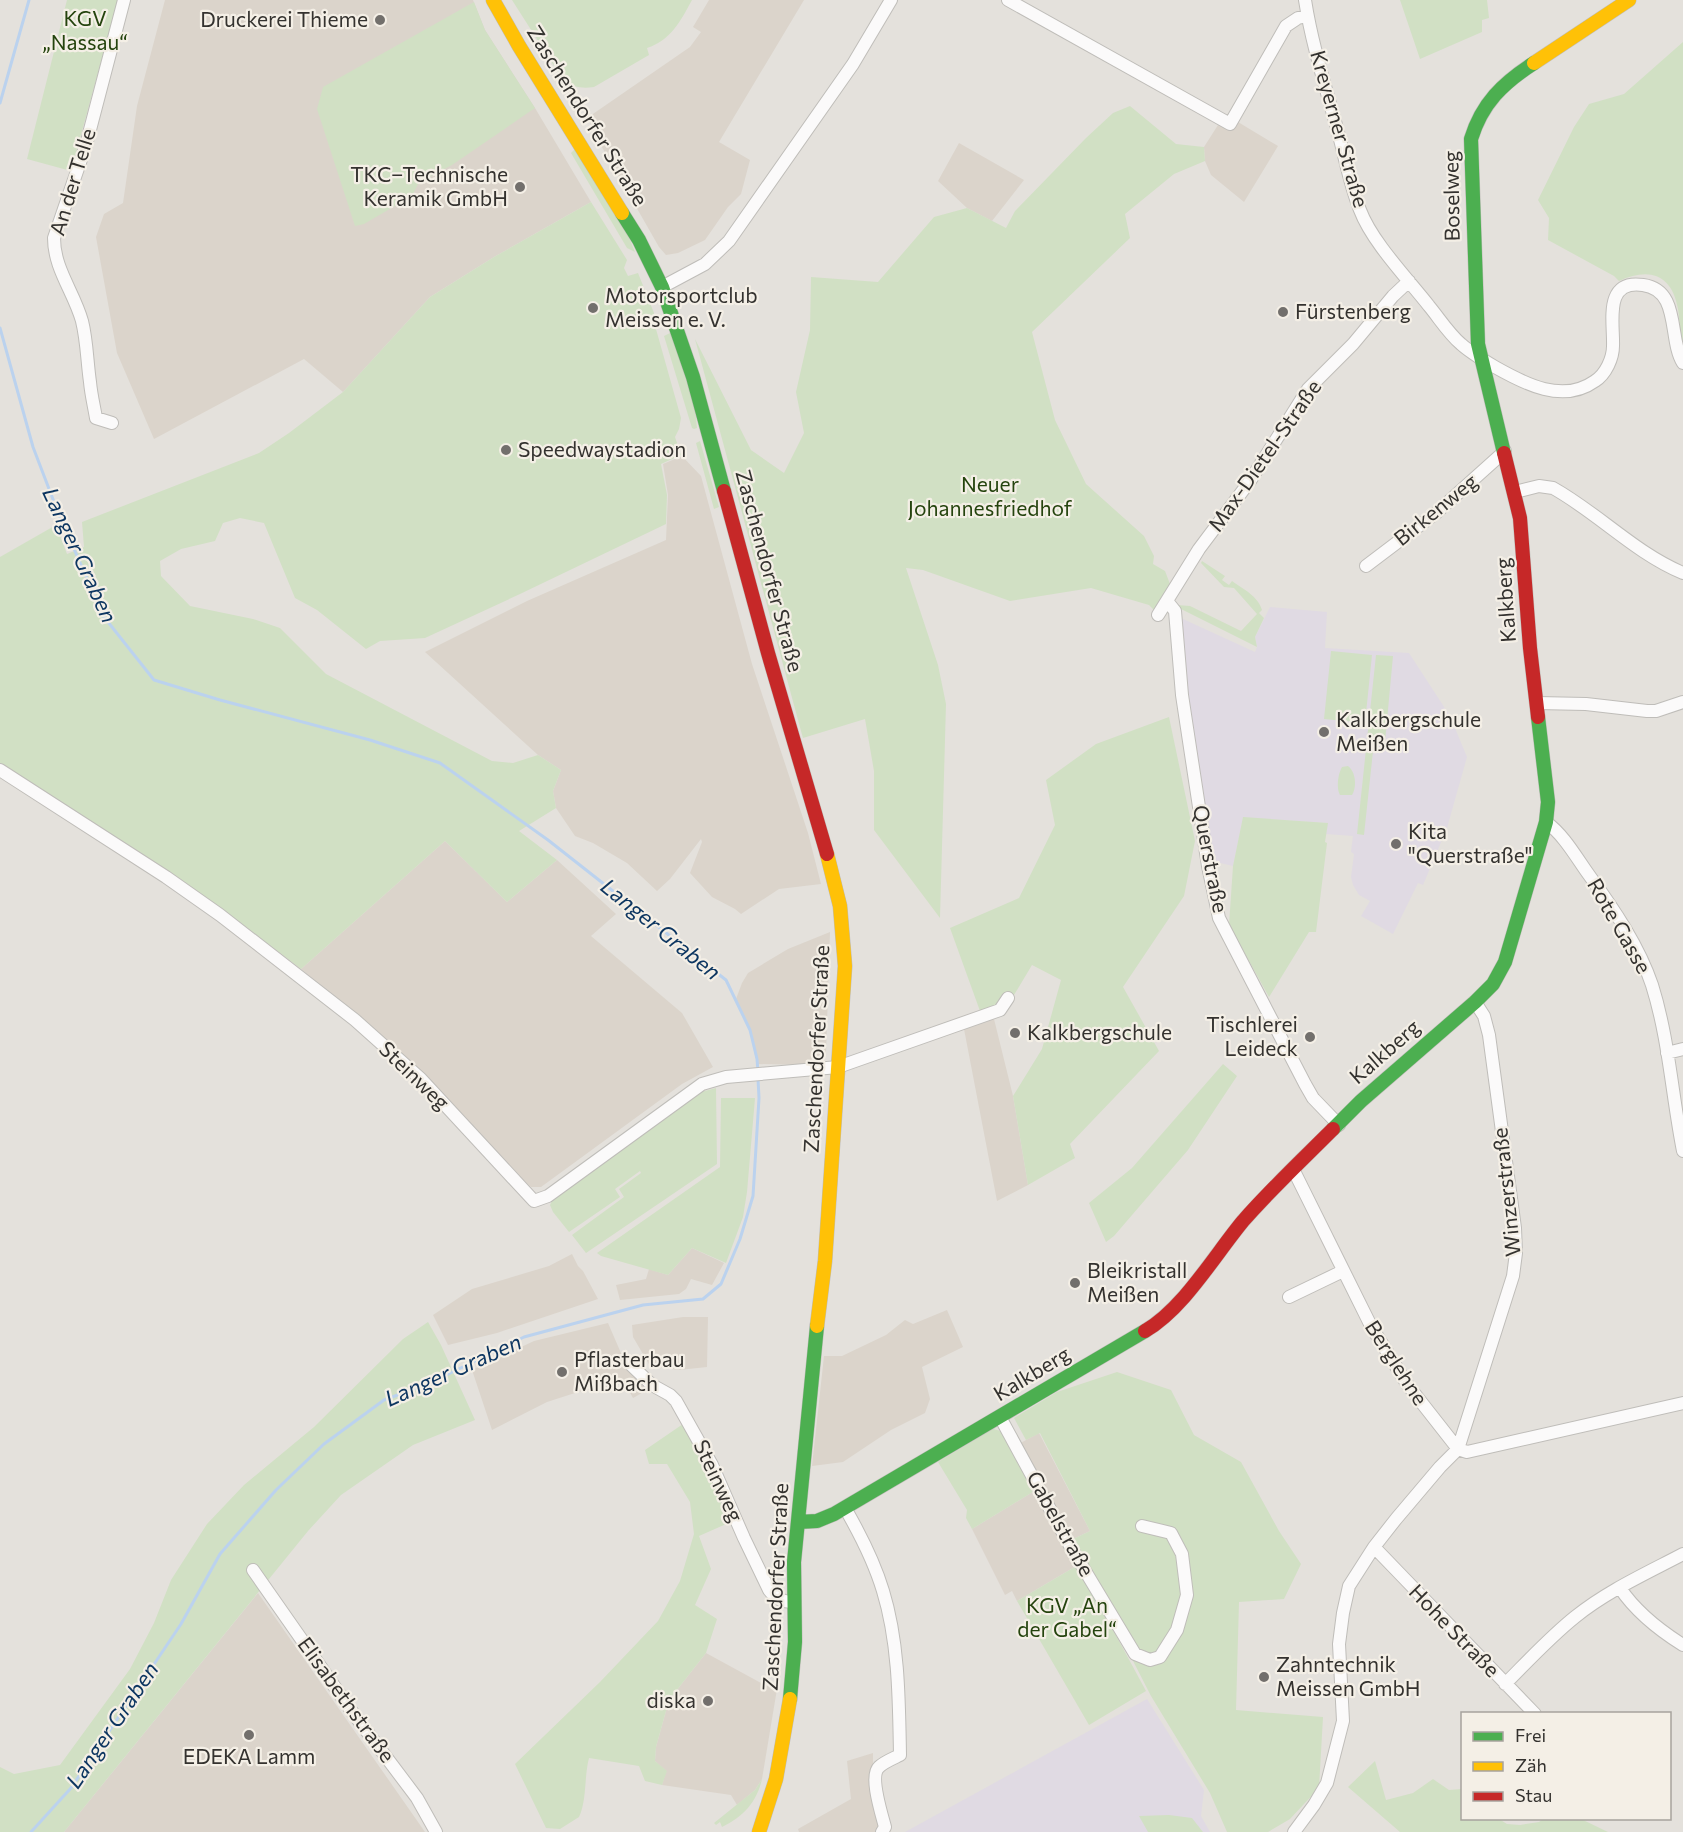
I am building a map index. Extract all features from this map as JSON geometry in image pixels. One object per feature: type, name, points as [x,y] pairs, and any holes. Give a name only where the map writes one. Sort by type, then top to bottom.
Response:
[{"type":"street","name":"An der Telle","points":[[111,423],[96,418],[85,332],[78,309],[60,271],[55,254],[54,238],[86,145],[124,0]]},
{"type":"street","name":"Zaschendorfer Straße","points":[[492,0],[639,240],[662,287],[693,376],[768,653],[833,873],[840,906],[845,966],[826,1252],[811,1375],[794,1562],[795,1662],[792,1692],[776,1779],[759,1832]]},
{"type":"street","points":[[662,287],[697,269],[713,258],[729,241],[851,66],[891,0]]},
{"type":"street","points":[[1008,0],[1230,124],[1286,26],[1298,18],[1307,16]]},
{"type":"street","name":"Kreyerner Straße","points":[[1305,0],[1307,16],[1360,211],[1383,248],[1460,344],[1518,380],[1544,390],[1559,392],[1582,389],[1599,379],[1609,364],[1614,348],[1611,312],[1614,299],[1625,287],[1643,285],[1665,296],[1679,356],[1683,363]]},
{"type":"street","name":"Boselweg","points":[[1482,359],[1478,344],[1470,149],[1476,122],[1494,94],[1510,78],[1629,0]]},
{"type":"street","name":"Max-Dietel-Straße","points":[[1158,615],[1198,549],[1250,481],[1308,389],[1353,344],[1393,296],[1409,281]]},
{"type":"street","name":"Kalkberg","points":[[798,1522],[814,1523],[844,1508],[1157,1324],[1174,1308],[1244,1220],[1293,1169],[1361,1101],[1493,984],[1505,962],[1546,822],[1548,802],[1530,648],[1523,549],[1515,492],[1482,359]]},
{"type":"street","name":"Birkenweg","points":[[1366,566],[1436,513],[1505,452]]},
{"type":"street","points":[[1515,492],[1547,486],[1672,569],[1683,573]]},
{"type":"street","name":"Querstraße","points":[[1167,601],[1175,611],[1184,707],[1208,866],[1219,918],[1313,1098],[1339,1125]]},
{"type":"street","points":[[1537,703],[1586,704],[1656,711],[1683,702]]},
{"type":"street","name":"Steinweg","points":[[0,770],[166,877],[220,915],[355,1020],[421,1079],[534,1201],[548,1196],[691,1090],[713,1080],[742,1075],[838,1067]]},
{"type":"street","name":"Rote Gasse","points":[[1546,822],[1556,829],[1596,885],[1620,921],[1644,965],[1658,1004],[1683,1151]]},
{"type":"street","points":[[838,1067],[1000,1010],[1008,998]]},
{"type":"street","name":"Winzerstraße","points":[[1458,1449],[1513,1276],[1516,1253],[1515,1228],[1489,1035],[1484,1016],[1475,1002]]},
{"type":"street","points":[[1667,1053],[1683,1049]]},
{"type":"street","name":"Berglehne","points":[[1293,1169],[1371,1326],[1407,1384],[1458,1449]]},
{"type":"street","points":[[1289,1297],[1343,1271]]},
{"type":"street","name":"Steinweg","points":[[630,1364],[676,1401],[712,1465],[769,1590],[781,1600],[794,1602]]},
{"type":"street","points":[[1294,1832],[1327,1783],[1343,1721],[1340,1644],[1342,1613],[1349,1586],[1374,1548],[1440,1467],[1458,1449],[1467,1452],[1683,1403]]},
{"type":"street","name":"Gabelstraße","points":[[1000,1417],[1069,1544],[1135,1654],[1150,1660],[1160,1657],[1177,1630],[1186,1595],[1182,1554],[1171,1533],[1142,1526]]},
{"type":"street","points":[[1464,1428],[1483,1448]]},
{"type":"street","points":[[844,1508],[872,1561],[882,1588],[892,1629],[900,1755],[879,1767],[876,1773],[876,1791],[885,1827],[882,1832]]},
{"type":"street","name":"Hohe Straße","points":[[1374,1548],[1534,1712]]},
{"type":"street","points":[[1505,1684],[1576,1616],[1620,1588],[1683,1554]]},
{"type":"street","name":"Elisabethstraße","points":[[253,1570],[353,1713],[417,1798],[436,1832]]},
{"type":"street","points":[[1620,1588],[1633,1605],[1651,1622],[1683,1645]]},
{"type":"shaded area","points":[[165,0],[473,0],[485,30],[591,202],[494,257],[430,297],[343,392],[304,359],[154,439],[117,353],[96,237],[104,214],[123,203],[137,106]]},
{"type":"shaded area","points":[[709,0],[804,0],[719,142],[750,160],[741,194],[728,207],[705,240],[678,253],[666,255],[659,247],[591,128],[590,116],[690,47],[701,32],[693,27]]},
{"type":"shaded area","points":[[1238,122],[1278,146],[1244,202],[1211,175],[1205,161],[1204,147],[1218,125]]},
{"type":"shaded area","points":[[959,143],[1024,180],[992,221],[967,208],[938,181]]},
{"type":"shaded area","points":[[682,456],[701,476],[752,664],[808,833],[821,884],[779,889],[741,914],[712,897],[690,873],[702,842],[701,839],[670,879],[657,891],[627,863],[593,843],[575,836],[556,808],[553,791],[561,770],[538,755],[425,652],[527,601],[666,540],[668,495],[663,464]]},
{"type":"shaded area","name":"Kalkbergschule Meißen","points":[[1270,607],[1327,612],[1325,648],[1409,653],[1450,716],[1467,757],[1447,828],[1423,885],[1418,883],[1393,934],[1361,916],[1370,901],[1359,895],[1353,885],[1351,877],[1354,854],[1351,852],[1353,836],[1326,834],[1327,823],[1243,818],[1233,866],[1212,859],[1187,707],[1179,625],[1183,619],[1255,652],[1257,647],[1255,637]]},
{"type":"shaded area","points":[[445,841],[507,902],[557,860],[616,914],[591,936],[682,1013],[713,1067],[682,1084],[541,1187],[531,1187],[525,1182],[423,1072],[301,969]]},
{"type":"shaded area","points":[[830,932],[826,1054],[814,1057],[809,1065],[757,1064],[750,1030],[736,999],[742,983],[748,973],[788,949]]},
{"type":"shaded area","points":[[994,1019],[1013,1096],[1028,1185],[997,1201],[964,1029]]},
{"type":"shaded area","points":[[692,1248],[724,1263],[712,1285],[691,1279],[686,1289],[679,1294],[620,1300],[616,1285],[646,1279],[649,1269],[668,1275]]},
{"type":"shaded area","points":[[572,1254],[598,1299],[497,1333],[448,1345],[433,1315],[472,1289],[549,1266]]},
{"type":"shaded area","points":[[947,1310],[963,1347],[922,1367],[930,1399],[925,1413],[891,1430],[843,1462],[812,1466],[824,1356],[842,1356],[886,1335],[905,1320],[913,1324]]},
{"type":"shaded area","points":[[683,1317],[708,1317],[707,1367],[679,1370],[650,1366],[633,1337],[632,1325]]},
{"type":"shaded area","points":[[608,1323],[627,1367],[649,1389],[633,1398],[625,1383],[578,1392],[547,1402],[492,1430],[472,1370],[534,1341]]},
{"type":"shaded area","points":[[1039,1433],[1090,1531],[1071,1540],[1078,1565],[1017,1601],[1012,1591],[1005,1595],[972,1529],[1036,1490],[1013,1447]]},
{"type":"shaded area","points":[[258,1593],[425,1832],[64,1832]]},
{"type":"shaded area","points":[[706,1653],[761,1683],[777,1689],[762,1779],[755,1790],[737,1805],[731,1795],[662,1785],[666,1771],[655,1761],[656,1747],[669,1700]]},
{"type":"shaded area","points":[[1147,1699],[1204,1790],[1201,1816],[1210,1832],[905,1832]]},
{"type":"shaded area","points":[[873,1753],[873,1794],[881,1826],[878,1832],[799,1832],[798,1829],[851,1799],[847,1761]]},
{"type":"green space","name":"KGV „Nassau“","points":[[67,0],[118,0],[71,171],[27,159]]},
{"type":"green space","points":[[512,0],[692,0],[669,35],[647,48],[649,55],[594,87],[585,88],[574,86],[563,80]]},
{"type":"green space","points":[[1400,0],[1487,0],[1489,18],[1482,20],[1482,32],[1420,59]]},
{"type":"green space","points":[[474,2],[485,30],[535,108],[452,165],[419,182],[412,196],[364,224],[355,226],[317,109],[323,87]]},
{"type":"green space","points":[[1683,42],[1683,347],[1675,297],[1665,281],[1649,274],[1619,281],[1614,276],[1548,240],[1549,218],[1538,200],[1574,127],[1589,104],[1624,94]]},
{"type":"green space","name":"Neuer Johannesfriedhof","points":[[1130,106],[1176,144],[1204,147],[1205,161],[1174,174],[1125,214],[1130,238],[1032,332],[1055,420],[1086,484],[1144,536],[1154,556],[1153,564],[1165,571],[1170,584],[1155,611],[1149,605],[1091,588],[1010,601],[923,570],[906,568],[938,665],[946,704],[940,918],[874,830],[874,771],[865,719],[803,738],[695,339],[751,450],[784,473],[804,433],[796,392],[810,330],[811,277],[878,282],[934,217],[967,208],[1006,228],[1015,211],[1086,138],[1113,113]]},
{"type":"green space","points":[[575,149],[623,223],[635,252],[627,248],[571,153]]},
{"type":"green space","points":[[591,202],[627,260],[624,268],[628,276],[638,273],[654,313],[654,322],[681,418],[675,437],[681,455],[661,464],[667,495],[666,524],[425,638],[380,641],[366,649],[317,610],[295,598],[264,523],[240,518],[223,523],[215,541],[181,549],[160,561],[161,576],[190,606],[253,619],[280,628],[326,674],[492,761],[513,763],[538,755],[561,770],[553,791],[556,808],[519,831],[557,860],[507,902],[445,841],[301,969],[227,913],[110,834],[0,765],[0,557],[56,525],[67,554],[84,547],[82,522],[259,453],[343,392],[430,297],[494,257]]},
{"type":"green space","points":[[672,332],[695,408],[697,428],[694,429],[664,336]]},
{"type":"green space","points":[[700,441],[719,507],[714,509],[696,443]]},
{"type":"green space","points":[[1202,561],[1225,576],[1222,580],[1229,585],[1232,581],[1250,593],[1260,605],[1262,610],[1259,613],[1264,618],[1255,637],[1257,647],[1177,605],[1190,606],[1241,631],[1257,614],[1234,588],[1224,587],[1201,563]]},
{"type":"green space","points":[[1331,651],[1372,655],[1365,723],[1324,719]]},
{"type":"green space","points":[[1376,655],[1393,656],[1385,742],[1374,742],[1364,835],[1357,834]]},
{"type":"green space","points":[[1169,717],[1195,841],[1184,896],[1123,987],[1159,1051],[1070,1144],[1075,1158],[1028,1185],[1013,1096],[1042,1049],[1061,980],[1032,965],[1011,1000],[980,1011],[950,928],[1019,898],[1055,825],[1046,780],[1096,744]]},
{"type":"green space","points":[[1348,766],[1354,776],[1354,792],[1352,795],[1340,795],[1339,773],[1342,767]]},
{"type":"green space","points":[[1243,817],[1328,823],[1316,932],[1309,932],[1269,997],[1229,925],[1233,866]]},
{"type":"green space","points":[[1223,1064],[1237,1076],[1188,1150],[1114,1236],[1106,1242],[1089,1203],[1132,1168]]},
{"type":"green space","points":[[716,1088],[717,1164],[586,1253],[572,1235],[624,1197],[619,1189],[641,1173],[640,1171],[615,1189],[620,1197],[569,1232],[553,1212],[550,1205],[553,1199],[697,1093]]},
{"type":"green space","points":[[721,1098],[755,1098],[743,1217],[726,1263],[692,1248],[668,1275],[597,1253],[720,1167]]},
{"type":"green space","points":[[428,1322],[475,1420],[413,1445],[341,1495],[308,1531],[64,1832],[0,1832],[0,1767],[14,1774],[60,1765],[130,1669],[154,1623],[171,1580],[207,1524],[244,1485],[314,1427],[403,1339]]},
{"type":"green space","points":[[1117,1372],[1171,1390],[1194,1435],[1241,1462],[1279,1531],[1301,1564],[1284,1599],[1239,1602],[1236,1710],[1323,1717],[1319,1788],[1290,1819],[1268,1832],[1227,1832],[1210,1793],[1151,1696],[1071,1540],[1090,1531],[1040,1433],[1026,1440],[1014,1418],[1057,1392]]},
{"type":"green space","points":[[683,1424],[697,1447],[733,1521],[699,1536],[711,1569],[695,1605],[717,1619],[706,1653],[669,1700],[656,1747],[655,1761],[667,1771],[662,1785],[645,1781],[639,1766],[589,1758],[579,1817],[560,1829],[546,1828],[515,1764],[600,1682],[658,1621],[680,1581],[694,1534],[690,1502],[667,1464],[649,1464],[645,1450]]},
{"type":"green space","points":[[993,1429],[1005,1432],[1036,1490],[972,1529],[966,1518],[967,1510],[938,1462]]},
{"type":"green space","name":"KGV „An der Gabel“","points":[[1078,1565],[1146,1691],[1089,1725],[1017,1601]]},
{"type":"green space","points":[[1375,1761],[1386,1800],[1413,1793],[1433,1779],[1449,1790],[1461,1789],[1461,1820],[1501,1820],[1507,1824],[1520,1825],[1542,1820],[1583,1820],[1608,1832],[1400,1832],[1348,1787]]},
{"type":"green space","points":[[762,1779],[757,1795],[743,1813],[722,1827],[720,1822],[716,1825],[714,1823],[755,1790]]},
{"type":"green space","points":[[1169,1815],[1192,1818],[1203,1832],[1148,1832],[1139,1816]]},
{"type":"waterway","name":"Langer Graben","points":[[0,103],[29,0]]},
{"type":"waterway","name":"Langer Graben","points":[[0,328],[33,447],[59,515],[104,617],[154,680],[370,740],[440,763],[548,840],[726,980],[750,1030],[758,1072]]},
{"type":"waterway","name":"Langer Graben","points":[[31,1832],[71,1788],[181,1624],[220,1554],[276,1490],[324,1444],[384,1400],[428,1384],[524,1337],[643,1305],[703,1299],[721,1284],[740,1239],[753,1196],[759,1098],[758,1079]]},
{"type":"traffic: fast","points":[[1504,453],[1478,344],[1471,139],[1481,115],[1495,95],[1503,86],[1534,63]]},
{"type":"traffic: fast","points":[[622,213],[639,240],[662,287],[693,377],[724,491]]},
{"type":"traffic: fast","points":[[1333,1129],[1361,1101],[1475,1002],[1493,984],[1505,962],[1546,822],[1548,802],[1538,717]]},
{"type":"traffic: fast","points":[[790,1699],[795,1642],[794,1562],[817,1326]]},
{"type":"traffic: fast","points":[[798,1522],[817,1521],[834,1514],[1145,1331]]},
{"type":"traffic: slow","points":[[493,0],[622,213]]},
{"type":"traffic: slow","points":[[1534,63],[1629,0]]},
{"type":"traffic: slow","points":[[817,1326],[825,1261],[845,966],[840,906],[827,854]]},
{"type":"traffic: slow","points":[[759,1832],[776,1779],[790,1699]]},
{"type":"traffic: jam","points":[[1504,453],[1520,518],[1538,717]]},
{"type":"traffic: jam","points":[[724,491],[768,653],[827,854]]},
{"type":"traffic: jam","points":[[1145,1331],[1173,1309],[1243,1221],[1333,1129]]},
{"type":"place","name":"Druckerei Thieme","points":[[380,20]]},
{"type":"place","name":"TKC–Technische Keramik GmbH","points":[[520,187]]},
{"type":"place","name":"Motorsportclub Meissen e. V.","points":[[593,308]]},
{"type":"place","name":"Fürstenberg","points":[[1283,312]]},
{"type":"place","name":"Speedwaystadion","points":[[506,450]]},
{"type":"place","name":"Kalkbergschule Meißen","points":[[1324,732]]},
{"type":"place","name":"Kita \"Querstraße\"","points":[[1396,844]]},
{"type":"place","name":"Kalkbergschule","points":[[1015,1033]]},
{"type":"place","name":"Tischlerei Leideck","points":[[1310,1037]]},
{"type":"place","name":"Bleikristall Meißen","points":[[1075,1283]]},
{"type":"place","name":"Pflasterbau Mißbach","points":[[562,1372]]},
{"type":"place","name":"Zahntechnik Meissen GmbH","points":[[1264,1677]]},
{"type":"place","name":"diska","points":[[708,1701]]},
{"type":"place","name":"EDEKA Lamm","points":[[249,1735]]}]
